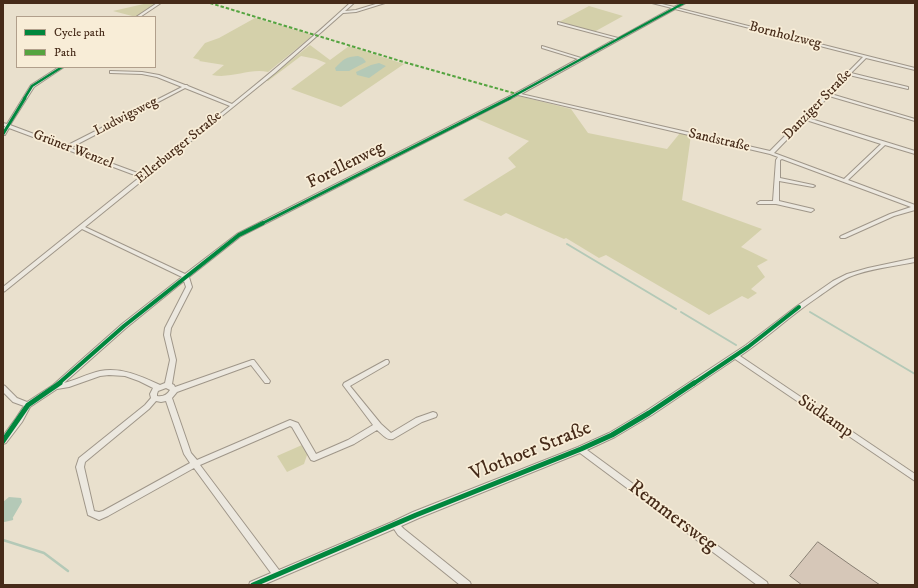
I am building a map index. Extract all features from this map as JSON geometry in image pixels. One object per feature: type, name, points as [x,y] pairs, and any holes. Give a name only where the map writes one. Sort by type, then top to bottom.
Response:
[{"type":"street","points":[[140,16],[159,3]]},
{"type":"street","name":"Ellerburger Straße","points":[[3,290],[306,45],[352,3]]},
{"type":"street","points":[[343,12],[356,11],[383,3]]},
{"type":"street","name":"Bornholzweg","points":[[654,3],[915,69]]},
{"type":"street","name":"Forellenweg","points":[[55,387],[124,326],[239,235],[517,94],[684,3]]},
{"type":"street","points":[[559,23],[618,39]]},
{"type":"street","points":[[543,47],[581,59]]},
{"type":"street","name":"Danziger Straße","points":[[771,153],[806,119],[866,56]]},
{"type":"street","points":[[3,134],[5,125],[32,86],[60,68]]},
{"type":"street","points":[[110,72],[150,74],[186,86],[232,105]]},
{"type":"street","points":[[849,74],[907,88]]},
{"type":"street","name":"Ludwigsweg","points":[[66,148],[186,86]]},
{"type":"street","name":"Sandstraße","points":[[517,94],[771,153],[915,208]]},
{"type":"street","points":[[829,95],[915,120]]},
{"type":"street","points":[[806,119],[915,153]]},
{"type":"street","name":"Grüner Wenzel","points":[[5,125],[143,177]]},
{"type":"street","points":[[845,180],[884,143]]},
{"type":"street","points":[[776,202],[778,160],[781,157]]},
{"type":"street","points":[[777,178],[813,186]]},
{"type":"street","points":[[760,203],[776,202],[811,210]]},
{"type":"street","points":[[843,237],[892,215],[915,208]]},
{"type":"street","points":[[81,227],[186,278],[189,287],[168,328],[167,335],[173,360],[172,394],[168,398],[161,400],[155,398]]},
{"type":"street","name":"Vlothoer Straße","points":[[253,585],[395,525],[416,514],[581,449],[612,435],[734,356],[835,282],[849,275],[870,269],[915,260]]},
{"type":"street","name":"Südkamp","points":[[734,356],[915,478]]},
{"type":"street","points":[[3,441],[28,405],[55,387],[63,386],[98,374],[114,371],[126,374],[158,387],[171,388],[252,362],[267,381]]},
{"type":"street","points":[[386,362],[346,385],[378,426],[390,437],[419,420],[433,415]]},
{"type":"street","points":[[155,398],[154,392],[158,387]]},
{"type":"street","points":[[3,388],[15,400],[28,405]]},
{"type":"street","points":[[155,398],[147,407],[82,460],[80,467],[91,513],[99,516],[105,514],[195,464],[290,423],[295,425],[314,458],[351,442],[378,426]]},
{"type":"street","points":[[168,398],[188,454],[277,575]]},
{"type":"street","name":"Remmersweg","points":[[581,449],[764,585]]},
{"type":"street","points":[[395,525],[401,532],[467,585]]},
{"type":"shaded area","points":[[148,3],[157,3],[138,16],[113,11]]},
{"type":"shaded area","points":[[589,6],[623,16],[594,32],[559,22]]},
{"type":"shaded area","points":[[255,18],[310,34],[311,37],[268,72],[254,71],[227,76],[212,75],[224,65],[199,61],[200,60],[193,58],[205,43],[219,38]]},
{"type":"shaded area","points":[[310,45],[330,60],[349,46],[404,64],[341,107],[291,89],[326,63],[316,59],[301,56],[268,81],[265,81]]},
{"type":"shaded area","points":[[358,56],[363,58],[366,62],[349,71],[336,71],[335,68],[345,59]]},
{"type":"shaded area","points":[[379,63],[386,66],[369,78],[357,75],[356,72]]},
{"type":"shaded area","points":[[519,96],[571,109],[588,133],[667,149],[680,133],[691,135],[682,200],[762,229],[741,247],[768,260],[757,266],[765,277],[751,289],[757,293],[748,299],[742,296],[709,315],[606,255],[599,258],[566,238],[564,239],[506,213],[501,216],[463,200],[516,167],[508,158],[529,141],[475,118]]},
{"type":"shaded area","points":[[302,445],[308,452],[304,464],[287,472],[277,456]]},
{"type":"shaded area","points":[[9,497],[21,498],[22,502],[12,519],[3,521],[3,502]]},
{"type":"building","points":[[818,542],[880,585],[802,585],[790,576]]},
{"type":"waterway","points":[[567,244],[676,309]]},
{"type":"waterway","points":[[681,312],[736,345]]},
{"type":"waterway","points":[[810,312],[915,374]]},
{"type":"waterway","points":[[3,521],[12,519]]},
{"type":"waterway","points":[[3,540],[44,553],[68,571]]},
{"type":"marked path","points":[[210,3],[407,63],[517,94]]},
{"type":"cycle path","points":[[3,441],[28,405],[55,387],[124,326],[239,235],[517,94],[684,3]]},
{"type":"cycle path","points":[[3,134],[32,86],[60,68]]},
{"type":"cycle path","points":[[253,585],[416,515],[581,449],[612,435],[649,413],[748,347],[799,307]]}]
